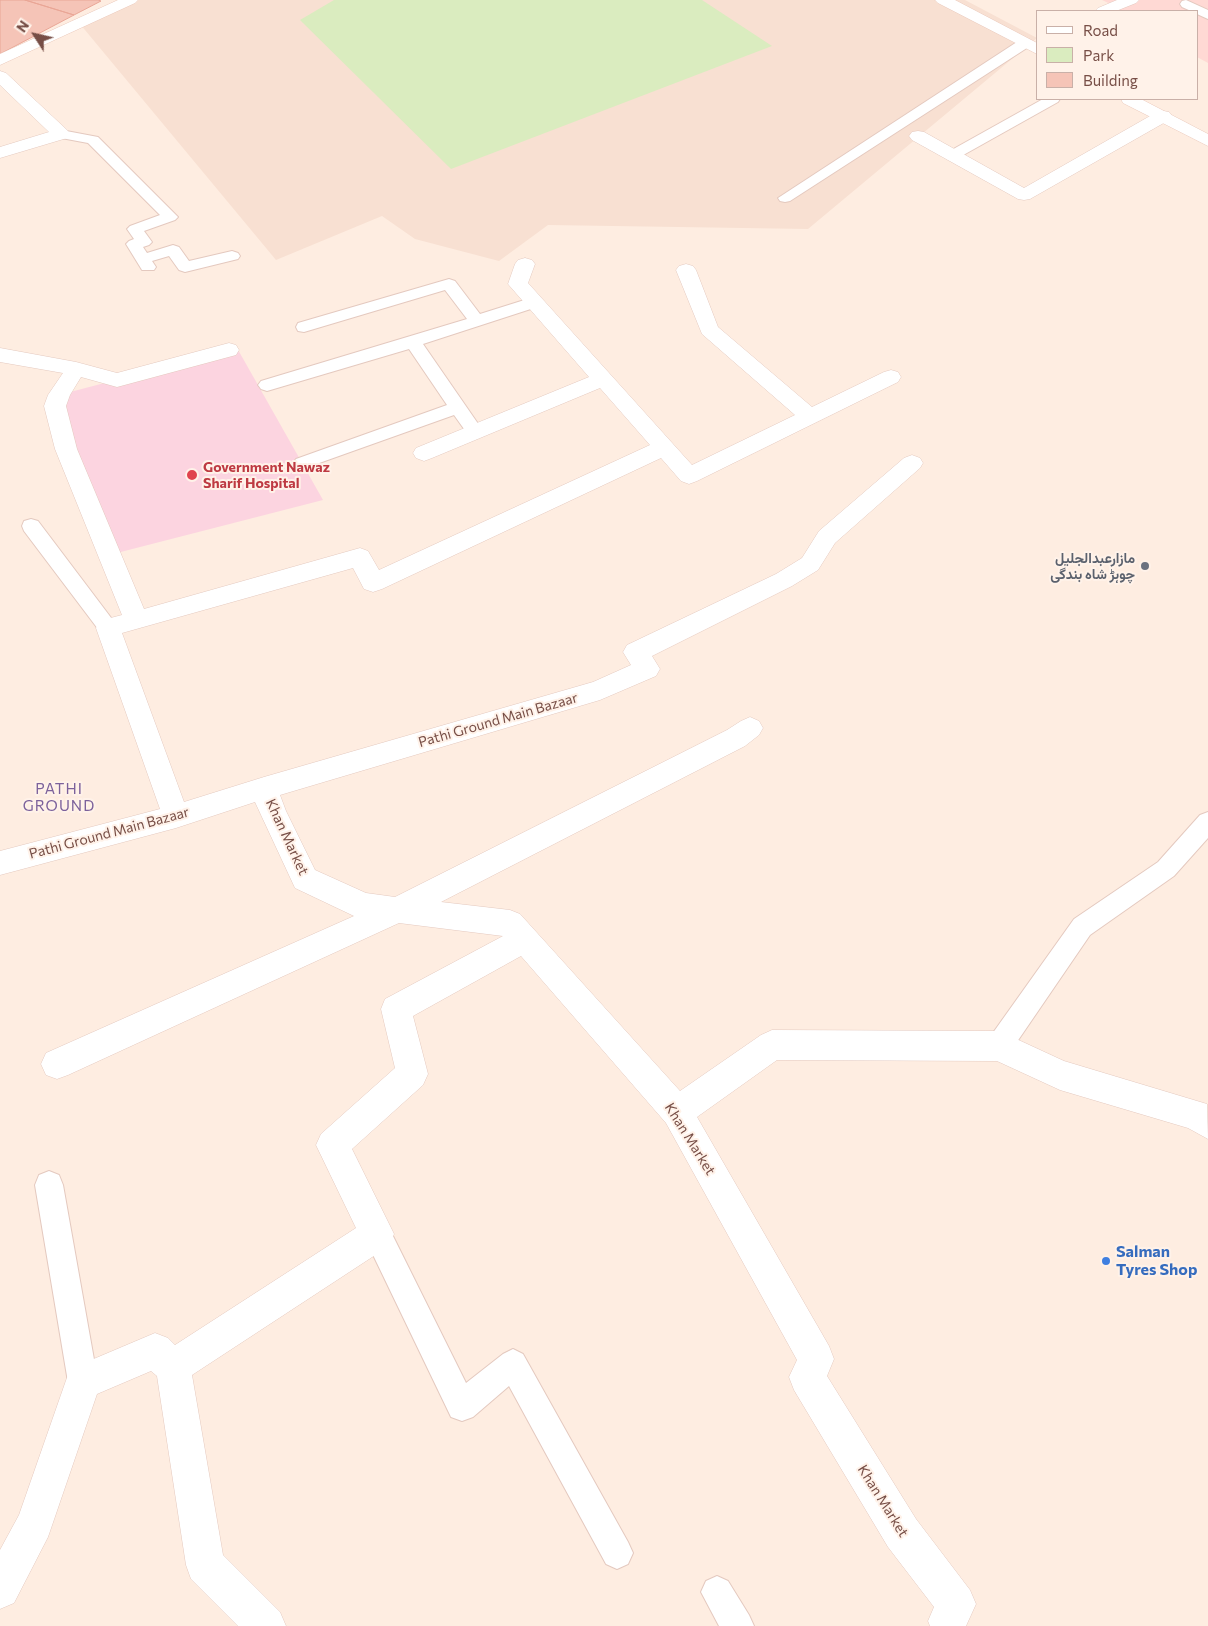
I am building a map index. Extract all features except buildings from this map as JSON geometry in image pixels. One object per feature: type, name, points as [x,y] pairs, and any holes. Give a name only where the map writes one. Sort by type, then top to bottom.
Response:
[{"type":"street","points":[[0,60],[130,0]]},
{"type":"street","points":[[943,0],[1031,46]]},
{"type":"street","points":[[1106,10],[1131,0]]},
{"type":"street","points":[[0,76],[61,134],[0,153]]},
{"type":"street","points":[[1131,100],[1208,141]]},
{"type":"street","points":[[918,136],[1024,196],[1163,116]]},
{"type":"street","points":[[525,264],[518,284],[689,476],[891,377]]},
{"type":"street","points":[[686,270],[709,330],[810,417]]},
{"type":"street","points":[[0,355],[76,369],[117,380],[229,350]]},
{"type":"street","points":[[76,369],[59,395],[55,406],[66,449],[136,620]]},
{"type":"street","points":[[424,453],[603,379]]},
{"type":"street","points":[[176,816],[108,628],[360,557],[373,583],[664,447]]},
{"type":"street","name":"Pathi Ground Main Bazaar","points":[[0,864],[176,816],[264,788],[600,690],[647,669],[636,652],[784,580],[810,564],[827,537],[912,463]]},
{"type":"street","points":[[57,1064],[397,910],[736,738],[750,728]]},
{"type":"street","name":"Khan Market","points":[[264,788],[272,812],[305,879],[363,906],[510,923],[677,1112],[816,1360],[807,1377],[902,1533],[956,1604],[946,1623]]},
{"type":"street","points":[[173,1367],[377,1234],[332,1145],[412,1074],[396,1009],[525,939]]},
{"type":"street","points":[[677,1112],[772,1045],[999,1046],[1060,1075],[1196,1115],[1208,1123]]},
{"type":"street","points":[[0,1589],[35,1524],[83,1382],[155,1351],[173,1367],[206,1565],[266,1626]]},
{"type":"lane","points":[[1186,4],[1208,15]]},
{"type":"lane","points":[[785,198],[1031,46]]},
{"type":"lane","points":[[952,155],[1051,100]]},
{"type":"lane","points":[[61,134],[93,140],[170,217],[135,228],[144,242],[134,244],[146,263],[173,250],[185,267],[232,256]]},
{"type":"lane","points":[[304,327],[449,284],[477,321]]},
{"type":"lane","points":[[267,385],[413,342],[534,302]]},
{"type":"lane","points":[[413,342],[475,432]]},
{"type":"lane","points":[[302,463],[458,408]]},
{"type":"lane","points":[[31,526],[108,628]]},
{"type":"lane","points":[[999,1046],[1082,927],[1166,869],[1208,822]]},
{"type":"lane","points":[[49,1186],[83,1382]]},
{"type":"lane","points":[[377,1234],[462,1406],[513,1364],[616,1553]]},
{"type":"lane","points":[[717,1592],[738,1626]]},
{"type":"shaded area","points":[[130,0],[965,0],[1036,39],[808,229],[548,225],[499,261],[415,239],[382,216],[276,260],[80,24]]},
{"type":"shaded area","points":[[1102,0],[1208,0],[1208,63],[1198,58],[1198,10],[1106,10],[1115,6]]},
{"type":"shaded area","name":"Government Nawaz Sharif Hospital","points":[[237,348],[323,500],[109,555],[59,395]]},
{"type":"green space","points":[[334,0],[702,0],[772,46],[451,169],[300,20]]},
{"type":"place","name":"Government Nawaz Sharif Hospital","points":[[192,475]]},
{"type":"place","name":"مازارعبدالجلیل چوہڑ شاہ بندگی","points":[[1145,566]]},
{"type":"place","name":"Salman Tyres Shop","points":[[1106,1261]]},
{"type":"district","name":"PATHI GROUND","points":[[59,798]]}]
